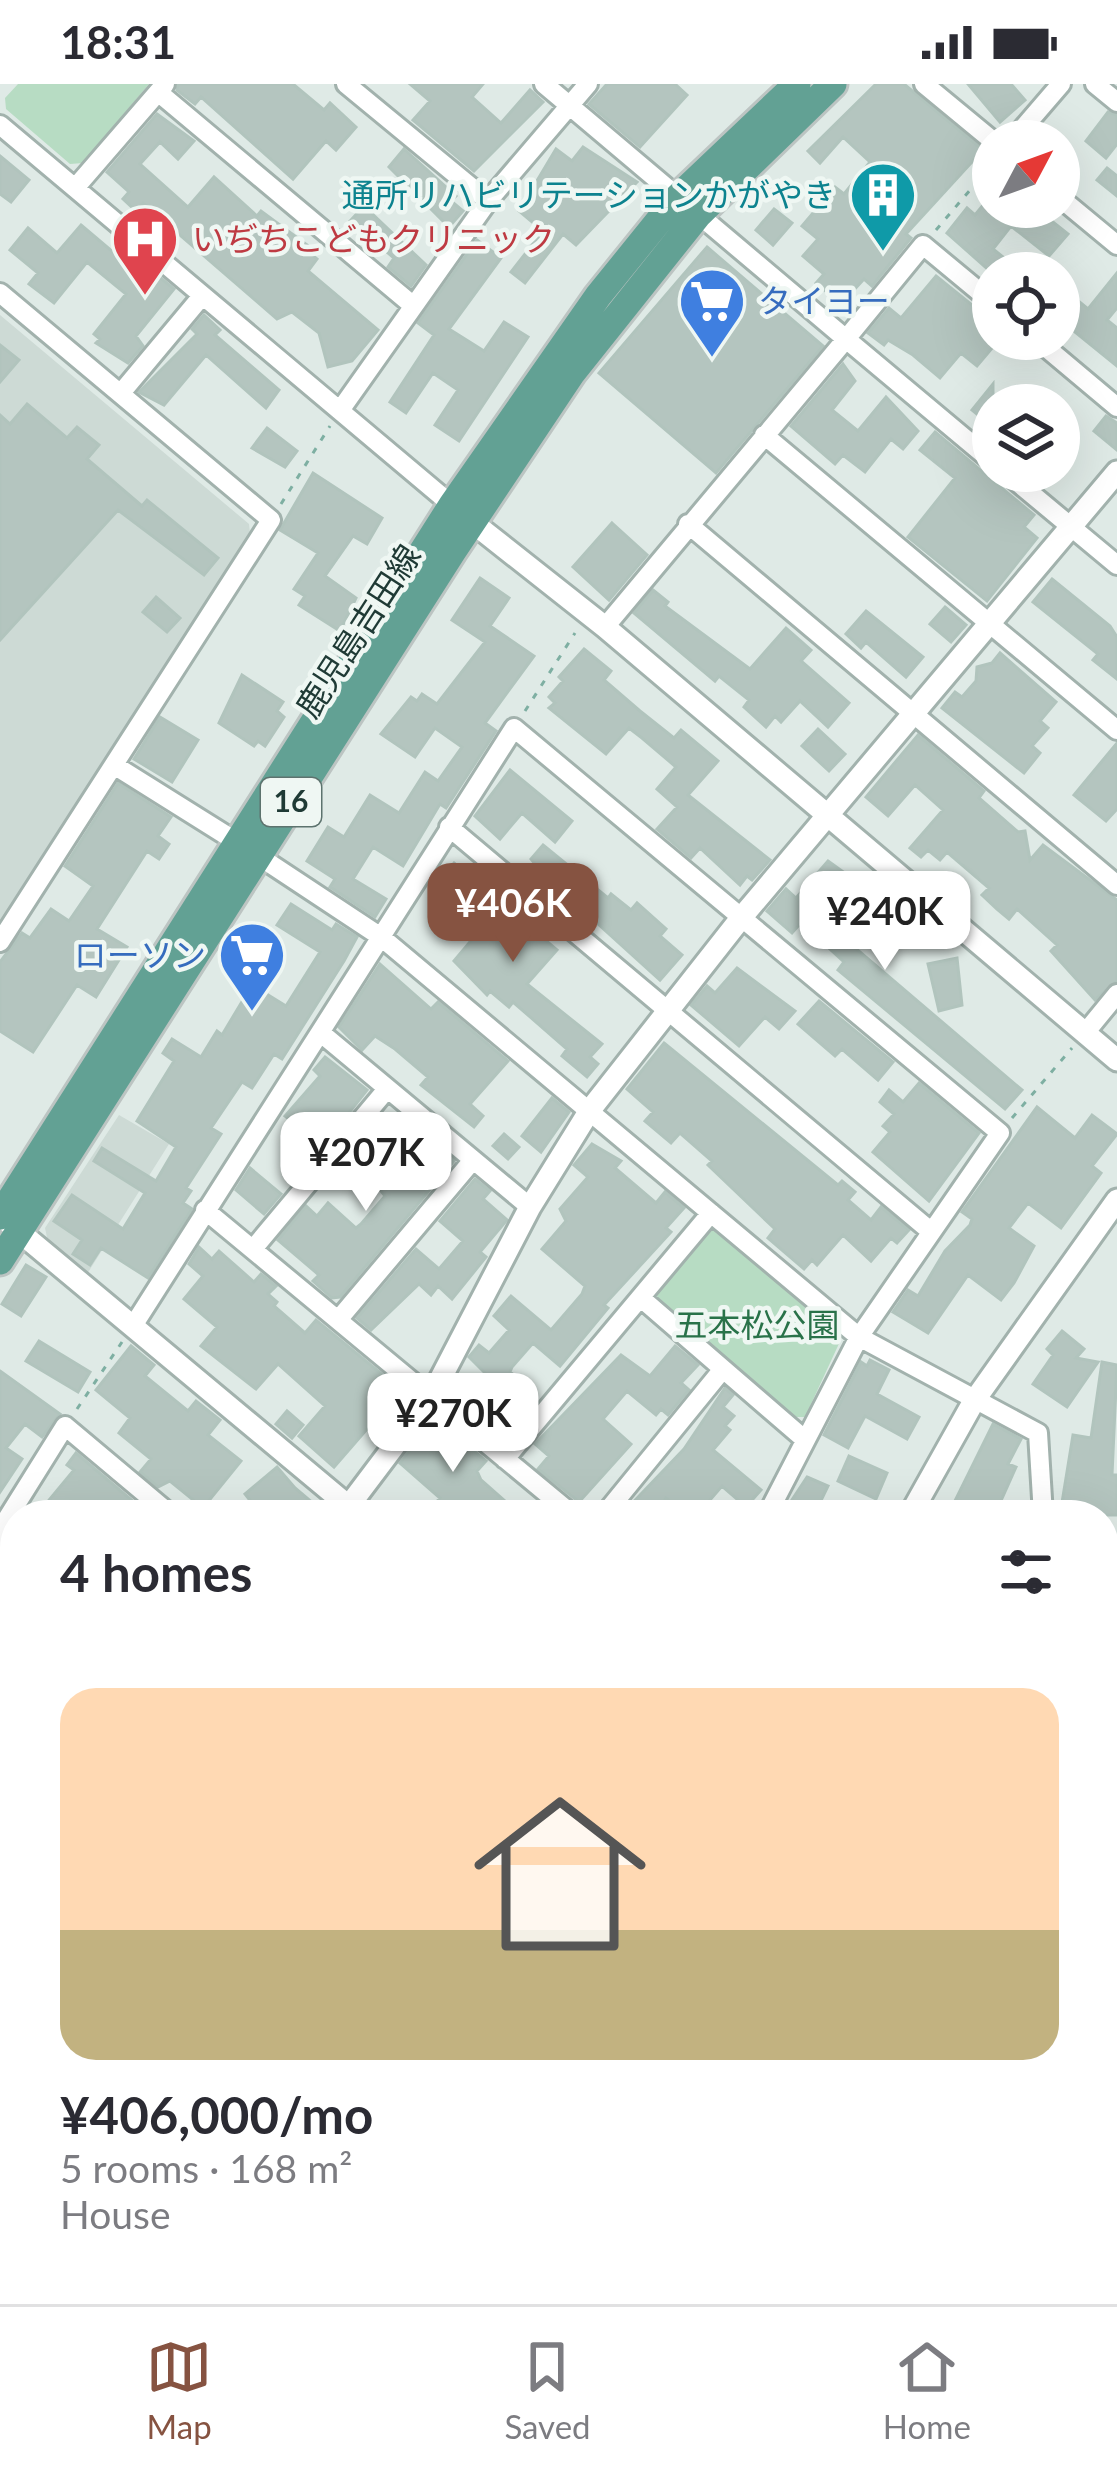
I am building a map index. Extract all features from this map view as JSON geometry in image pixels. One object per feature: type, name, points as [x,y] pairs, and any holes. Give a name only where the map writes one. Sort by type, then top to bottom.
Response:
[{"type":"main road","name":"鹿児島吉田線","points":[[0,1261],[5,1220],[462,513],[617,312],[688,206],[797,84]]},
{"type":"main road","name":"鹿児島吉田線","points":[[688,206],[833,84]]},
{"type":"street","points":[[346,84],[488,201]]},
{"type":"street","points":[[544,84],[972,444]]},
{"type":"street","points":[[340,409],[410,303],[488,201],[588,84]]},
{"type":"street","points":[[924,84],[972,124]]},
{"type":"street","points":[[1030,120],[1061,84]]},
{"type":"street","points":[[1095,84],[1117,102]]},
{"type":"street","points":[[75,188],[162,88],[410,303]]},
{"type":"street","points":[[0,125],[1117,1060]]},
{"type":"street","points":[[1080,214],[1117,245]]},
{"type":"street","points":[[605,627],[923,245],[972,286]]},
{"type":"street","points":[[0,292],[271,520],[0,942]]},
{"type":"street","points":[[121,393],[202,296]]},
{"type":"street","points":[[1061,360],[1117,407]]},
{"type":"street","points":[[764,434],[1117,730]]},
{"type":"street","points":[[358,1500],[430,1396],[530,1207],[590,1110],[741,919],[1117,472]]},
{"type":"street","points":[[1029,492],[1117,566]]},
{"type":"street","points":[[688,524],[1117,885]]},
{"type":"street","points":[[133,1326],[514,728],[1000,1132],[928,1229],[859,1337],[774,1500]]},
{"type":"street","points":[[114,765],[381,937],[859,1337],[1038,1433],[1042,1500]]},
{"type":"street","points":[[449,827],[928,1229]]},
{"type":"street","points":[[1084,1033],[1117,994]]},
{"type":"street","points":[[321,1033],[530,1207]]},
{"type":"street","points":[[254,1249],[388,1089]]},
{"type":"street","points":[[338,1320],[473,1160]]},
{"type":"street","points":[[918,1500],[974,1401],[1117,1200]]},
{"type":"street","points":[[205,1210],[555,1500]]},
{"type":"street","points":[[506,1459],[711,1213]]},
{"type":"street","points":[[5,1220],[336,1500]]},
{"type":"street","points":[[641,1298],[803,1438]]},
{"type":"street","points":[[616,1500],[723,1369]]},
{"type":"street","points":[[18,1500],[64,1426],[153,1500]]},
{"type":"path","points":[[923,245],[972,188]]},
{"type":"path","points":[[271,520],[340,409]]},
{"type":"path","points":[[514,728],[577,631]]},
{"type":"path","points":[[1000,1132],[1084,1033]]},
{"type":"path","points":[[64,1426],[133,1326]]},
{"type":"shaded area","points":[[0,315],[249,524],[250,533],[0,924]]},
{"type":"shaded area","points":[[119,1115],[169,1144],[87,1274],[48,1242],[45,1228]]},
{"type":"green space","points":[[18,84],[149,84],[83,163],[70,164],[6,109],[5,98]]},
{"type":"green space","name":"五本松公園","points":[[709,1229],[717,1229],[843,1335],[805,1417],[793,1417],[657,1301],[656,1293]]},
{"type":"building","points":[[178,84],[293,84],[324,110],[330,103],[356,127],[336,150],[326,141],[293,179],[201,97],[195,104],[177,90]]},
{"type":"building","points":[[410,84],[483,84],[472,97],[501,123],[530,90],[543,102],[474,171],[413,120],[430,101]]},
{"type":"building","points":[[607,84],[675,84],[687,95],[640,147],[589,104]]},
{"type":"building","points":[[876,84],[904,84],[972,141],[972,162],[906,234],[911,238],[872,286],[864,279],[841,304],[816,283],[824,274],[803,256],[818,239],[802,226],[835,187],[844,194],[870,162],[843,137],[820,163],[808,151]]},
{"type":"building","points":[[968,84],[1011,84],[1025,100],[998,120]]},
{"type":"building","points":[[1108,112],[1117,115],[1117,144],[1106,158],[1086,141]]},
{"type":"building","points":[[157,114],[194,141],[178,159],[160,142],[140,164],[188,207],[214,177],[257,216],[261,211],[307,245],[304,248],[317,259],[308,271],[378,330],[352,361],[328,367],[319,333],[292,312],[277,319],[143,203],[136,211],[123,199],[129,192],[107,172]]},
{"type":"building","points":[[583,147],[637,182],[576,245],[563,234],[525,283],[511,272],[543,231],[519,211],[556,149],[572,161]]},
{"type":"building","points":[[404,149],[456,196],[451,201],[463,211],[449,227],[389,167]]},
{"type":"building","points":[[0,156],[29,180],[11,202],[0,194]]},
{"type":"building","points":[[1107,168],[1117,176],[1117,196],[1097,180]]},
{"type":"building","points":[[364,206],[426,265],[411,286],[388,267],[394,258],[350,221]]},
{"type":"building","points":[[967,208],[972,212],[972,228],[1009,228],[993,249],[997,252],[972,255],[947,233]]},
{"type":"building","points":[[774,209],[792,223],[773,245],[756,230]]},
{"type":"building","points":[[81,225],[126,263],[133,255],[174,289],[136,336],[143,346],[128,363],[96,343],[100,339],[94,334],[126,294],[87,262],[54,303],[29,284],[38,273],[10,250],[28,228],[57,253]]},
{"type":"building","points":[[1014,228],[1060,228],[1068,234],[1052,252],[1044,252]]},
{"type":"building","points":[[477,240],[501,258],[449,329],[484,351],[504,322],[528,337],[459,441],[435,425],[458,390],[433,373],[406,413],[390,402],[434,335],[418,323]]},
{"type":"building","name":"タイヨー","points":[[707,247],[823,346],[716,473],[599,373]]},
{"type":"building","points":[[1117,273],[1117,308],[1107,320],[1117,328],[1117,366],[1080,336],[1080,302],[1088,309]]},
{"type":"building","points":[[936,276],[972,305],[972,360],[982,360],[977,366],[961,353],[940,378],[913,355],[888,340],[884,345],[868,333],[889,308],[901,318]]},
{"type":"building","points":[[204,315],[220,330],[215,335],[279,390],[266,408],[206,355],[164,405],[139,392],[197,334],[192,329]]},
{"type":"building","points":[[0,345],[19,360],[0,382]]},
{"type":"building","points":[[843,364],[855,381],[832,410],[858,431],[886,397],[918,431],[903,449],[891,439],[865,472],[843,455],[835,464],[791,426]]},
{"type":"building","points":[[27,404],[67,438],[77,427],[99,445],[87,459],[142,506],[147,500],[218,558],[204,575],[118,510],[0,640],[0,415],[10,424]]},
{"type":"building","points":[[1106,416],[1117,423],[1117,450],[1094,431]]},
{"type":"building","points":[[267,428],[297,451],[285,467],[252,448]]},
{"type":"building","points":[[935,432],[972,463],[972,492],[1007,492],[1034,515],[1024,527],[1037,538],[987,601],[908,537],[955,478],[920,450]]},
{"type":"building","points":[[313,473],[382,518],[367,544],[353,536],[325,576],[356,598],[340,631],[299,605],[305,596],[294,589],[318,553],[280,530]]},
{"type":"building","points":[[612,523],[647,555],[609,600],[573,567]]},
{"type":"building","points":[[480,578],[509,598],[490,626],[534,656],[485,723],[496,731],[446,808],[440,804],[403,866],[373,847],[353,879],[386,899],[375,917],[330,887],[335,879],[307,861],[328,827],[344,837],[370,795],[399,813],[425,772],[438,781],[462,747],[435,728],[415,757],[381,734],[411,697],[417,701],[422,694],[437,704],[485,642],[452,620]]},
{"type":"building","points":[[1052,579],[1110,626],[1117,637],[1117,679],[1093,660],[1098,654],[1033,602]]},
{"type":"building","points":[[653,590],[668,602],[665,606],[750,669],[786,628],[811,650],[801,661],[849,703],[828,727],[800,701],[781,722],[775,716],[766,727],[744,707],[749,700],[719,676],[715,681],[634,613]]},
{"type":"building","points":[[156,597],[180,618],[167,632],[143,612]]},
{"type":"building","points":[[945,607],[966,625],[951,642],[930,624]]},
{"type":"building","points":[[866,611],[923,657],[906,677],[866,642],[861,648],[846,634]]},
{"type":"building","points":[[584,649],[611,671],[604,680],[640,711],[674,738],[681,730],[718,761],[688,795],[770,860],[752,880],[747,876],[740,885],[700,848],[691,858],[657,829],[677,807],[657,789],[676,767],[642,738],[629,728],[606,754],[549,708],[555,703],[549,697],[563,681],[559,677]]},
{"type":"building","points":[[1000,653],[1056,702],[1040,721],[1048,728],[1032,746],[1040,753],[1024,773],[942,708],[955,692],[962,697],[976,681],[977,667],[992,663]]},
{"type":"building","points":[[242,675],[283,702],[277,711],[284,717],[265,746],[258,741],[254,746],[219,723]]},
{"type":"building","points":[[160,717],[198,740],[172,782],[134,759]]},
{"type":"building","points":[[818,729],[845,754],[829,771],[802,746]]},
{"type":"building","points":[[918,735],[984,791],[979,798],[1018,832],[1025,831],[1030,860],[1043,845],[1117,900],[1117,981],[1095,1000],[1051,951],[1057,945],[1017,909],[1009,919],[982,895],[989,888],[947,852],[940,860],[928,850],[921,857],[910,848],[943,810],[915,785],[888,816],[866,797]]},
{"type":"building","points":[[1117,743],[1117,809],[1106,821],[1074,795]]},
{"type":"building","points":[[510,770],[572,821],[555,842],[522,813],[500,839],[475,816]]},
{"type":"building","points":[[118,783],[171,817],[158,836],[169,844],[159,859],[147,851],[97,929],[127,947],[96,997],[77,985],[33,1052],[0,1031],[0,962],[22,933],[30,938],[51,909],[69,921],[93,886],[65,866]]},
{"type":"building","points":[[543,845],[608,898],[611,894],[631,910],[637,903],[666,929],[660,936],[682,955],[660,980],[544,875],[531,859]]},
{"type":"building","points":[[828,861],[885,902],[854,947],[1022,1090],[1005,1109],[838,970],[844,962],[830,949],[845,931],[816,906],[792,933],[767,911],[786,889],[796,898]]},
{"type":"building","points":[[454,863],[557,950],[527,984],[602,1044],[590,1057],[598,1064],[587,1077],[562,1056],[567,1049],[513,1002],[509,1007],[490,991],[487,995],[454,961],[480,930],[470,922],[474,918],[436,884]]},
{"type":"building","points":[[291,904],[332,930],[336,924],[357,937],[344,961],[282,1059],[274,1054],[252,1088],[242,1082],[211,1128],[221,1134],[186,1188],[191,1191],[183,1203],[192,1209],[148,1278],[101,1248],[90,1265],[73,1254],[82,1240],[54,1221],[72,1195],[123,1229],[145,1193],[94,1161],[102,1148],[156,1181],[176,1147],[137,1121],[174,1061],[163,1053],[172,1039],[201,1057],[217,1031],[222,1035],[252,985],[286,1006],[320,952],[277,925]]},
{"type":"building","points":[[957,958],[962,1005],[939,1011],[928,964]]},
{"type":"building","points":[[380,964],[431,1009],[438,1002],[508,1061],[470,1104],[483,1116],[474,1127],[421,1085],[428,1077],[395,1049],[375,1036],[362,1050],[339,1027]]},
{"type":"building","points":[[737,968],[795,1011],[779,1029],[765,1017],[739,1046],[691,1005],[707,986],[715,993]]},
{"type":"building","points":[[819,1001],[893,1062],[878,1080],[842,1049],[835,1056],[798,1024]]},
{"type":"building","points":[[664,1043],[838,1185],[842,1181],[855,1192],[848,1200],[871,1220],[881,1207],[909,1230],[897,1243],[891,1238],[871,1261],[843,1235],[817,1265],[812,1260],[804,1269],[768,1238],[775,1229],[708,1165],[712,1161],[680,1133],[671,1143],[645,1121],[653,1112],[627,1089]]},
{"type":"building","points":[[325,1057],[367,1090],[329,1138],[307,1119],[300,1128],[285,1116],[320,1076],[314,1070]]},
{"type":"building","points":[[919,1083],[979,1133],[929,1201],[873,1152],[890,1132],[883,1126],[894,1114],[880,1102],[889,1090],[903,1102]]},
{"type":"building","points":[[552,1098],[569,1112],[541,1152],[522,1136]]},
{"type":"building","points":[[1037,1107],[1075,1138],[1092,1115],[1117,1134],[1092,1166],[1101,1173],[1061,1228],[1028,1203],[1009,1228],[1034,1246],[1001,1300],[968,1275],[928,1333],[893,1312],[908,1290],[918,1296],[945,1251],[970,1225],[972,1219],[962,1212]]},
{"type":"building","points":[[504,1134],[519,1147],[508,1159],[493,1146]]},
{"type":"building","points":[[422,1135],[454,1161],[340,1297],[332,1298],[313,1281],[319,1275],[278,1240],[306,1206],[317,1216],[328,1203],[356,1228],[385,1196],[374,1182],[378,1177],[356,1158],[375,1137],[388,1148],[397,1137],[410,1148]]},
{"type":"building","points":[[592,1144],[621,1161],[615,1168],[656,1203],[665,1192],[684,1208],[666,1228],[671,1232],[604,1305],[608,1308],[560,1366],[533,1343],[512,1367],[510,1372],[532,1391],[500,1437],[478,1415],[501,1389],[469,1357],[479,1345],[489,1353],[509,1330],[494,1316],[511,1296],[551,1330],[582,1294],[585,1286],[542,1249],[566,1221],[560,1209],[588,1177],[574,1165]]},
{"type":"building","points":[[250,1168],[281,1194],[264,1214],[236,1190]]},
{"type":"building","points":[[475,1179],[490,1191],[483,1199],[507,1220],[480,1252],[486,1257],[452,1299],[438,1286],[431,1295],[419,1284],[371,1330],[357,1318],[416,1249],[439,1269],[463,1241],[440,1221]]},
{"type":"building","points":[[199,1247],[212,1259],[219,1251],[254,1282],[261,1274],[276,1286],[268,1294],[277,1302],[274,1306],[305,1333],[316,1320],[405,1393],[394,1412],[387,1406],[334,1467],[299,1436],[325,1406],[278,1364],[256,1389],[201,1346],[217,1327],[184,1299],[203,1276],[189,1264]]},
{"type":"building","points":[[26,1265],[46,1277],[21,1316],[2,1304]]},
{"type":"building","points":[[1062,1331],[1084,1349],[1076,1358],[1098,1362],[1067,1407],[1033,1384],[1053,1355],[1047,1349]]},
{"type":"building","points":[[39,1341],[90,1372],[78,1392],[26,1361]]},
{"type":"building","points":[[131,1346],[154,1365],[145,1376],[188,1411],[196,1401],[220,1420],[208,1435],[241,1461],[209,1500],[193,1500],[170,1481],[158,1487],[140,1472],[151,1459],[119,1433],[130,1418],[96,1390]]},
{"type":"building","points":[[675,1346],[698,1365],[681,1383],[689,1390],[668,1415],[661,1409],[656,1415],[627,1391],[603,1419],[631,1444],[581,1500],[538,1469],[549,1456],[535,1444],[621,1355],[650,1376]]},
{"type":"building","points":[[870,1360],[889,1370],[877,1394],[919,1417],[907,1439],[865,1416],[848,1448],[824,1435],[861,1362],[867,1366]]},
{"type":"building","points":[[1102,1362],[1117,1365],[1112,1475],[1117,1475],[1117,1500],[1062,1500],[1073,1435],[1091,1438]]},
{"type":"building","points":[[0,1371],[60,1414],[42,1437],[25,1424],[6,1448],[22,1459],[0,1492]]},
{"type":"building","points":[[725,1388],[733,1395],[723,1407],[734,1416],[725,1426],[730,1430],[713,1450],[761,1490],[752,1500],[738,1500],[722,1486],[710,1500],[635,1500],[684,1449]]},
{"type":"building","points":[[287,1411],[303,1425],[292,1438],[276,1424]]},
{"type":"building","points":[[434,1418],[486,1461],[477,1471],[481,1480],[504,1500],[438,1500],[400,1463]]},
{"type":"building","points":[[993,1424],[1021,1439],[1008,1464],[1016,1467],[1001,1500],[955,1500]]},
{"type":"building","points":[[76,1453],[132,1500],[49,1500],[74,1470],[67,1465]]},
{"type":"building","points":[[849,1456],[887,1473],[876,1499],[838,1481]]},
{"type":"building","points":[[277,1467],[309,1500],[250,1500],[245,1494]]},
{"type":"building","points":[[807,1477],[828,1486],[821,1500],[792,1500]]},
{"type":"place","name":"通所リハビリテーションかがやき","points":[[883,254]]},
{"type":"place","name":"いぢちこどもクリニック","points":[[145,298]]},
{"type":"place","name":"タイヨー","points":[[712,360]]},
{"type":"place","name":"ローソン","points":[[252,1014]]}]
